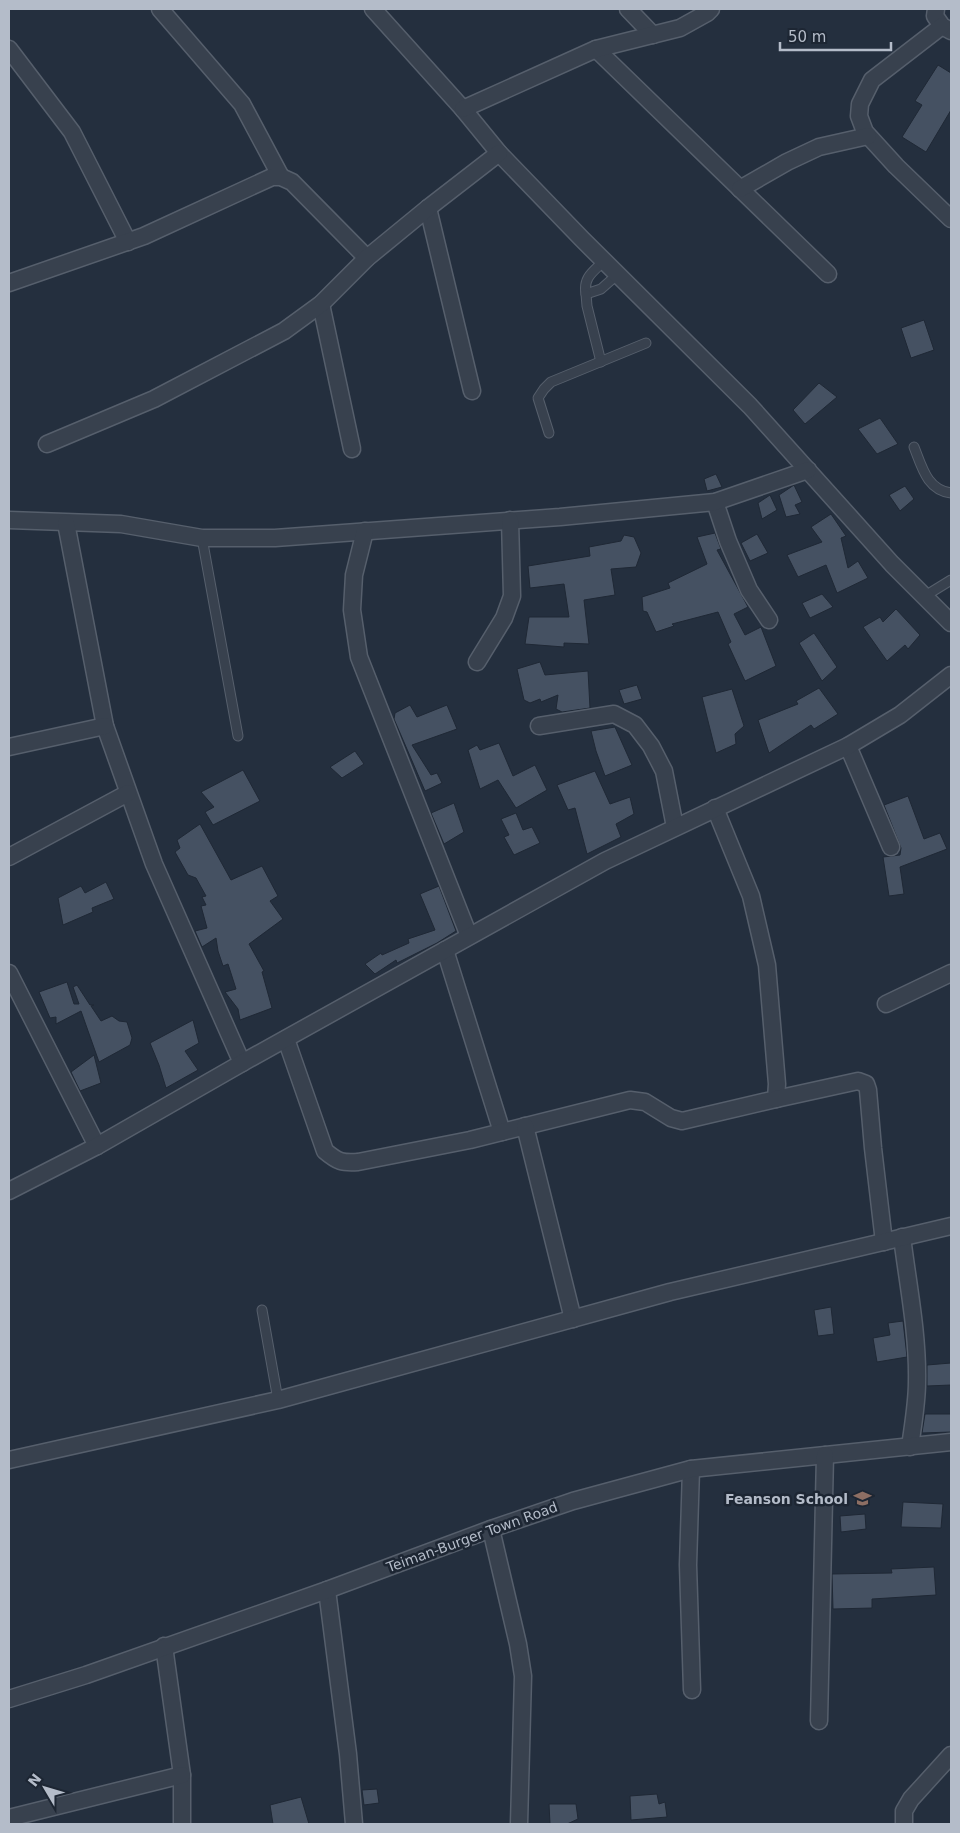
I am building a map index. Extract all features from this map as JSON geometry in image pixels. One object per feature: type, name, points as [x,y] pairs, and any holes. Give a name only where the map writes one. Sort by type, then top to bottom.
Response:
[{"type":"street","points":[[160,9],[242,104],[281,177]]},
{"type":"street","points":[[373,9],[463,109],[499,153],[604,261],[750,406],[892,564],[951,623]]},
{"type":"street","points":[[628,9],[653,35]]},
{"type":"street","points":[[463,109],[596,48],[680,28],[711,9]]},
{"type":"street","points":[[936,9],[934,16],[947,29],[872,80],[865,91],[859,116],[868,136],[951,219]]},
{"type":"street","points":[[596,48],[828,274]]},
{"type":"street","points":[[9,49],[16,67],[72,132],[128,242]]},
{"type":"street","points":[[740,189],[787,162],[819,147],[868,136]]},
{"type":"street","points":[[46,444],[154,399],[284,331],[321,304],[368,258],[428,208],[499,153]]},
{"type":"street","points":[[9,283],[128,242],[272,177],[281,177],[292,182],[368,258]]},
{"type":"street","points":[[428,208],[472,391]]},
{"type":"street","points":[[321,304],[352,448]]},
{"type":"street","points":[[9,520],[120,524],[202,538],[275,538],[715,502],[808,470]]},
{"type":"street","points":[[715,502],[728,541],[749,590],[768,620]]},
{"type":"street","points":[[477,662],[504,618],[512,596],[510,520]]},
{"type":"street","points":[[66,523],[104,726],[154,864],[242,1063]]},
{"type":"street","points":[[365,531],[354,575],[352,610],[359,657],[469,936]]},
{"type":"street","points":[[9,1191],[97,1146],[286,1038],[605,862],[848,746],[900,715],[951,675]]},
{"type":"street","points":[[539,726],[614,714],[635,726],[650,746],[664,771],[675,828]]},
{"type":"street","points":[[9,747],[104,726]]},
{"type":"street","points":[[848,746],[891,847]]},
{"type":"street","points":[[9,858],[128,793]]},
{"type":"street","points":[[715,808],[751,896],[767,966],[777,1084],[776,1099]]},
{"type":"street","points":[[445,950],[502,1132]]},
{"type":"street","points":[[9,972],[97,1146]]},
{"type":"street","points":[[886,1004],[951,973]]},
{"type":"street","points":[[286,1038],[326,1151],[333,1158],[343,1163],[358,1162],[470,1140],[630,1100],[645,1102],[671,1118],[682,1121],[858,1081],[866,1084],[868,1090],[884,1242]]},
{"type":"street","points":[[525,1126],[574,1319]]},
{"type":"street","points":[[9,1460],[278,1400],[670,1292],[951,1226]]},
{"type":"street","points":[[902,1237],[916,1344],[917,1368],[916,1398],[910,1447]]},
{"type":"street","name":"Teiman-Burger Town Road","points":[[9,1699],[86,1675],[327,1590],[491,1529],[574,1501],[691,1469],[951,1442]]},
{"type":"street","points":[[819,1721],[825,1455]]},
{"type":"street","points":[[691,1469],[688,1565],[692,1690]]},
{"type":"street","points":[[491,1529],[518,1644],[523,1676],[519,1824]]},
{"type":"street","points":[[327,1590],[348,1754],[354,1824]]},
{"type":"street","points":[[164,1646],[182,1775],[182,1824]]},
{"type":"street","points":[[904,1824],[904,1811],[911,1799],[951,1755]]},
{"type":"street","points":[[9,1818],[182,1775]]},
{"type":"lane","points":[[601,362],[587,306],[584,285],[590,274],[604,261]]},
{"type":"lane","points":[[586,294],[601,289],[618,274]]},
{"type":"lane","points":[[549,433],[538,398],[551,382],[646,343]]},
{"type":"lane","points":[[914,447],[933,486],[941,492],[951,493]]},
{"type":"lane","points":[[202,538],[238,736]]},
{"type":"lane","points":[[925,596],[951,580]]},
{"type":"lane","points":[[262,1310],[278,1400]]},
{"type":"building","points":[[938,65],[951,73],[951,110],[926,152],[902,137],[922,105],[915,101]]},
{"type":"building","points":[[924,320],[934,350],[911,358],[901,328]]},
{"type":"building","points":[[819,383],[837,397],[805,424],[793,410]]},
{"type":"building","points":[[880,418],[898,444],[877,454],[858,429]]},
{"type":"building","points":[[716,474],[722,487],[707,491],[704,479]]},
{"type":"building","points":[[794,485],[802,502],[795,505],[800,514],[786,517],[779,495]]},
{"type":"building","points":[[905,486],[914,499],[900,511],[889,495]]},
{"type":"building","points":[[770,495],[777,510],[762,519],[758,503]]},
{"type":"building","points":[[831,514],[846,536],[841,538],[848,568],[858,561],[868,578],[837,593],[826,565],[798,577],[787,555],[822,542],[811,527]]},
{"type":"building","points":[[715,533],[721,549],[717,550],[748,607],[734,614],[745,635],[761,627],[776,666],[745,681],[728,644],[731,642],[718,612],[672,624],[674,626],[656,632],[647,612],[643,611],[642,597],[670,588],[668,583],[707,564],[697,537]]},
{"type":"building","points":[[757,534],[768,553],[750,561],[741,543]]},
{"type":"building","points":[[624,535],[634,537],[641,553],[636,567],[611,569],[615,595],[584,600],[589,644],[564,643],[564,647],[525,644],[529,617],[569,617],[564,584],[530,588],[528,566],[590,556],[589,547],[621,541]]},
{"type":"building","points":[[822,594],[833,607],[810,618],[802,603]]},
{"type":"building","points":[[896,609],[920,635],[908,649],[905,645],[887,661],[863,627],[880,617],[883,622]]},
{"type":"building","points":[[814,633],[837,667],[822,681],[799,643]]},
{"type":"building","points":[[540,662],[545,675],[588,671],[590,708],[562,712],[556,709],[558,695],[541,702],[540,699],[530,703],[524,700],[517,669]]},
{"type":"building","points":[[637,685],[642,699],[624,704],[619,690]]},
{"type":"building","points":[[819,688],[838,714],[814,729],[811,725],[769,753],[758,720],[798,704],[796,701]]},
{"type":"building","points":[[732,689],[744,726],[735,734],[736,744],[716,753],[702,697]]},
{"type":"building","points":[[410,705],[417,717],[447,705],[457,729],[412,745],[431,775],[437,773],[442,783],[425,791],[394,719],[395,713]]},
{"type":"building","points":[[615,727],[632,765],[605,776],[591,731]]},
{"type":"building","points":[[499,743],[513,776],[535,765],[547,790],[516,808],[498,780],[480,789],[468,750],[477,745],[480,750]]},
{"type":"building","points":[[355,751],[364,764],[342,778],[330,767]]},
{"type":"building","points":[[243,770],[260,801],[213,825],[205,812],[214,807],[201,792]]},
{"type":"building","points":[[595,771],[610,804],[630,797],[634,814],[616,824],[621,837],[587,854],[575,808],[568,810],[557,785]]},
{"type":"building","points":[[908,796],[924,839],[940,833],[947,849],[900,867],[904,894],[889,896],[883,857],[900,855],[901,848],[884,805]]},
{"type":"building","points":[[454,803],[464,832],[444,844],[431,813]]},
{"type":"building","points":[[516,813],[523,830],[532,827],[540,843],[514,855],[504,837],[509,835],[501,819]]},
{"type":"building","points":[[200,824],[231,880],[262,866],[278,896],[270,901],[283,919],[249,944],[264,971],[262,972],[272,1008],[240,1020],[238,1009],[225,992],[236,989],[228,964],[223,966],[216,938],[202,947],[195,931],[207,928],[201,906],[206,905],[202,897],[206,896],[196,878],[188,875],[175,852],[180,848],[177,840]]},
{"type":"building","points":[[106,882],[114,899],[92,908],[93,912],[63,925],[58,898],[81,886],[85,893]]},
{"type":"building","points":[[439,886],[456,931],[397,963],[396,960],[375,974],[365,964],[381,953],[382,955],[409,943],[408,939],[435,930],[420,894]]},
{"type":"building","points":[[67,982],[74,1004],[79,1004],[73,987],[77,985],[90,1005],[94,1005],[91,1006],[101,1021],[112,1016],[119,1021],[127,1022],[132,1038],[130,1045],[99,1062],[81,1011],[56,1024],[56,1017],[50,1018],[39,992]]},
{"type":"building","points":[[193,1020],[199,1043],[185,1051],[198,1070],[166,1088],[150,1043]]},
{"type":"building","points":[[94,1055],[101,1083],[80,1091],[71,1072]]},
{"type":"building","points":[[831,1307],[834,1334],[818,1336],[814,1310]]},
{"type":"building","points":[[903,1321],[907,1357],[877,1362],[873,1338],[890,1335],[888,1323]]},
{"type":"building","points":[[951,1363],[951,1385],[927,1386],[927,1365]]},
{"type":"building","points":[[925,1414],[951,1414],[951,1432],[922,1433]]},
{"type":"building","points":[[903,1502],[943,1504],[941,1528],[901,1527]]},
{"type":"building","points":[[865,1514],[866,1529],[841,1532],[840,1516]]},
{"type":"building","points":[[934,1567],[936,1595],[872,1599],[872,1608],[833,1609],[832,1574],[892,1573],[891,1569]]},
{"type":"building","points":[[377,1789],[379,1803],[364,1805],[362,1790]]},
{"type":"building","points":[[657,1794],[659,1804],[665,1802],[667,1817],[631,1820],[630,1796]]},
{"type":"building","points":[[301,1797],[309,1824],[273,1824],[270,1805]]},
{"type":"building","points":[[549,1804],[576,1804],[578,1819],[567,1824],[550,1824]]},
{"type":"place","name":"Feanson School","points":[[862,1499]]}]
